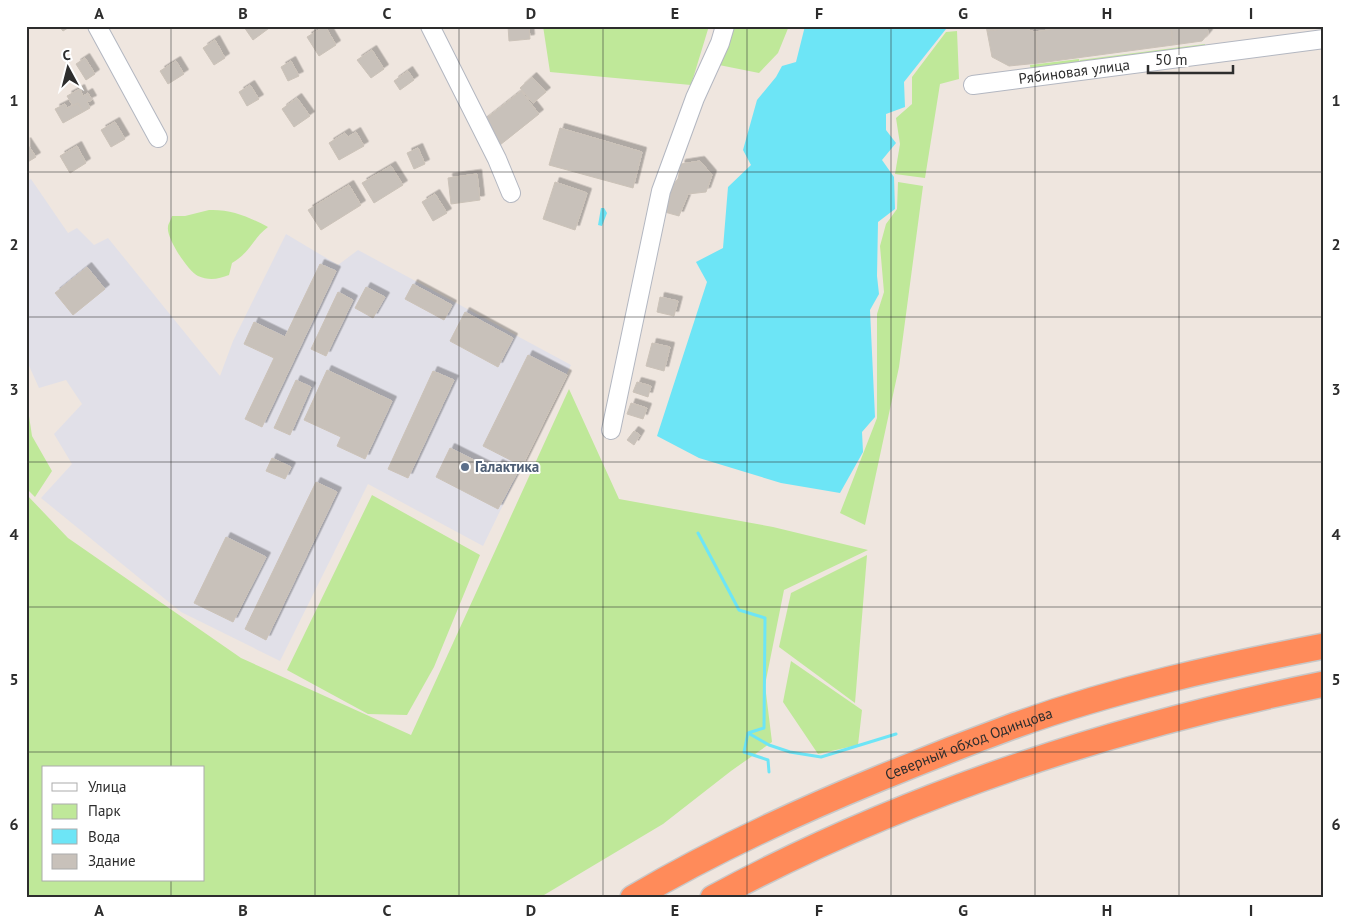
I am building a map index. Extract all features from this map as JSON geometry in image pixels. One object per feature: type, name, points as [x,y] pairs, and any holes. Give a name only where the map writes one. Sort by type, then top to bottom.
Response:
[{"type":"highway","name":"Северный обход Одинцова","points":[[633,898],[737,842],[830,799],[1018,724],[1128,691],[1237,662],[1324,646]]},
{"type":"highway","points":[[714,898],[844,832],[949,790],[1032,760],[1247,699],[1324,684]]},
{"type":"street","points":[[97,26],[158,138]]},
{"type":"street","points":[[430,26],[497,159],[511,193]]},
{"type":"street","points":[[611,430],[661,191],[695,98],[720,43],[725,26]]},
{"type":"street","name":"Рябиновая улица","points":[[973,85],[1324,39]]},
{"type":"shaded area","points":[[31,179],[68,233],[77,228],[94,245],[108,238],[220,376],[233,341],[286,234],[338,265],[358,250],[571,365],[483,546],[368,484],[280,661],[181,612],[41,498],[72,464],[54,434],[82,404],[66,380],[39,388],[26,359],[26,182]]},
{"type":"green space","points":[[543,26],[709,26],[691,85],[550,72]]},
{"type":"green space","points":[[731,26],[789,26],[778,53],[759,73],[719,65]]},
{"type":"green space","points":[[957,31],[959,79],[940,84],[925,178],[895,174],[900,144],[896,118],[912,104],[912,77],[946,32]]},
{"type":"green space","points":[[1205,44],[1205,53],[1081,68],[1080,60]]},
{"type":"green space","points":[[1079,59],[1080,66],[1031,73],[1030,65]]},
{"type":"green space","points":[[898,182],[923,186],[899,367],[865,525],[840,513],[877,418],[877,314],[884,292],[880,246],[886,224],[897,209]]},
{"type":"green space","points":[[209,210],[240,214],[268,227],[244,254],[232,263],[229,275],[214,279],[202,278],[189,268],[178,254],[168,232],[172,216],[185,216]]},
{"type":"green space","points":[[569,389],[619,499],[773,527],[868,550],[784,590],[765,685],[772,742],[663,824],[539,898],[26,898],[26,494],[68,538],[241,658],[411,735]]},
{"type":"green space","points":[[26,396],[32,436],[52,471],[35,497],[26,488]]},
{"type":"green space","points":[[372,495],[480,555],[434,667],[407,715],[368,714],[287,670]]},
{"type":"green space","points":[[867,555],[855,703],[779,647],[791,593]]},
{"type":"green space","points":[[791,661],[862,710],[858,745],[818,754],[783,702]]},
{"type":"water","points":[[805,26],[944,26],[946,29],[904,82],[905,107],[886,114],[886,130],[896,143],[882,160],[894,177],[895,209],[878,222],[877,276],[879,294],[870,310],[875,417],[862,432],[863,452],[840,493],[781,483],[699,458],[657,436],[707,282],[696,262],[723,248],[728,187],[751,165],[743,150],[757,100],[776,77],[782,66],[796,62]]},
{"type":"water","points":[[601,208],[604,208],[607,213],[602,226],[598,225]]},
{"type":"building","points":[[59,26],[71,26],[63,31]]},
{"type":"building","points":[[244,26],[272,26],[253,40],[244,27]]},
{"type":"building","points":[[325,26],[336,45],[319,56],[307,37]]},
{"type":"building","points":[[508,26],[529,26],[530,39],[509,41]]},
{"type":"building","points":[[986,26],[1020,26],[1020,27],[987,31]]},
{"type":"building","points":[[1073,26],[1171,26],[1173,45],[1039,63],[1035,32]]},
{"type":"building","points":[[1171,26],[1207,26],[1208,34],[1202,41],[1173,45]]},
{"type":"building","points":[[1020,27],[1035,32],[1039,63],[1009,66],[992,57],[987,31]]},
{"type":"building","points":[[215,40],[225,58],[214,65],[203,48]]},
{"type":"building","points":[[372,50],[384,69],[371,78],[357,60]]},
{"type":"building","points":[[85,58],[95,74],[86,80],[76,64]]},
{"type":"building","points":[[176,61],[184,74],[168,84],[160,71]]},
{"type":"building","points":[[291,61],[299,76],[288,81],[281,67]]},
{"type":"building","points":[[408,71],[414,80],[400,90],[394,81]]},
{"type":"building","points":[[532,77],[546,92],[533,103],[520,88]]},
{"type":"building","points":[[250,85],[259,99],[247,106],[239,92]]},
{"type":"building","points":[[80,89],[83,96],[88,93],[92,100],[87,102],[90,108],[83,112],[78,103],[73,106],[67,96]]},
{"type":"building","points":[[521,91],[539,114],[500,145],[482,122]]},
{"type":"building","points":[[297,98],[310,116],[294,127],[282,109]]},
{"type":"building","points":[[78,103],[83,112],[63,123],[55,109],[65,104],[67,108]]},
{"type":"building","points":[[115,122],[125,139],[111,147],[101,130]]},
{"type":"building","points":[[560,128],[642,152],[633,188],[549,165]]},
{"type":"building","points":[[356,132],[364,146],[339,160],[329,143],[345,133],[348,137]]},
{"type":"building","points":[[26,142],[36,157],[26,163]]},
{"type":"building","points":[[77,146],[86,163],[70,173],[60,156]]},
{"type":"building","points":[[418,148],[425,164],[414,169],[407,153]]},
{"type":"building","points":[[700,161],[712,175],[706,192],[688,194],[679,216],[661,211],[671,187],[678,179],[681,164]]},
{"type":"building","points":[[391,166],[403,185],[374,203],[362,183]]},
{"type":"building","points":[[477,174],[480,200],[451,204],[448,178]]},
{"type":"building","points":[[555,182],[587,193],[575,230],[543,219]]},
{"type":"building","points":[[349,185],[361,205],[321,230],[308,210]]},
{"type":"building","points":[[435,194],[447,213],[433,221],[422,202]]},
{"type":"building","points":[[320,264],[336,271],[262,427],[245,419],[274,358],[244,344],[254,322],[285,337]]},
{"type":"building","points":[[87,267],[105,289],[73,315],[55,293]]},
{"type":"building","points":[[413,284],[452,305],[444,320],[405,299]]},
{"type":"building","points":[[366,287],[385,297],[373,318],[355,308]]},
{"type":"building","points":[[338,292],[353,300],[326,356],[311,349]]},
{"type":"building","points":[[660,297],[678,301],[674,316],[657,312]]},
{"type":"building","points":[[465,312],[513,338],[498,367],[450,341]]},
{"type":"building","points":[[652,343],[670,347],[664,371],[646,366]]},
{"type":"building","points":[[528,355],[567,375],[522,466],[483,446]]},
{"type":"building","points":[[327,370],[392,401],[365,459],[337,446],[341,437],[304,420]]},
{"type":"building","points":[[433,371],[454,380],[408,478],[388,469]]},
{"type":"building","points":[[296,380],[311,387],[290,435],[274,428]]},
{"type":"building","points":[[637,382],[651,386],[648,397],[633,392]]},
{"type":"building","points":[[631,403],[647,408],[643,419],[627,414]]},
{"type":"building","points":[[634,431],[640,435],[634,445],[627,440]]},
{"type":"building","points":[[450,448],[494,470],[498,464],[517,473],[498,509],[436,477]]},
{"type":"building","points":[[272,458],[291,467],[285,479],[266,471]]},
{"type":"building","points":[[316,482],[337,492],[266,640],[245,629]]},
{"type":"building","points":[[226,537],[266,557],[233,622],[194,603]]},
{"type":"waterway","points":[[698,533],[739,610],[765,618],[764,728],[748,733],[744,752],[768,760],[769,772]]},
{"type":"waterway","points":[[748,733],[769,745],[790,752],[821,757],[896,734]]},
{"type":"place","name":"Галактика","points":[[465,467]]}]
